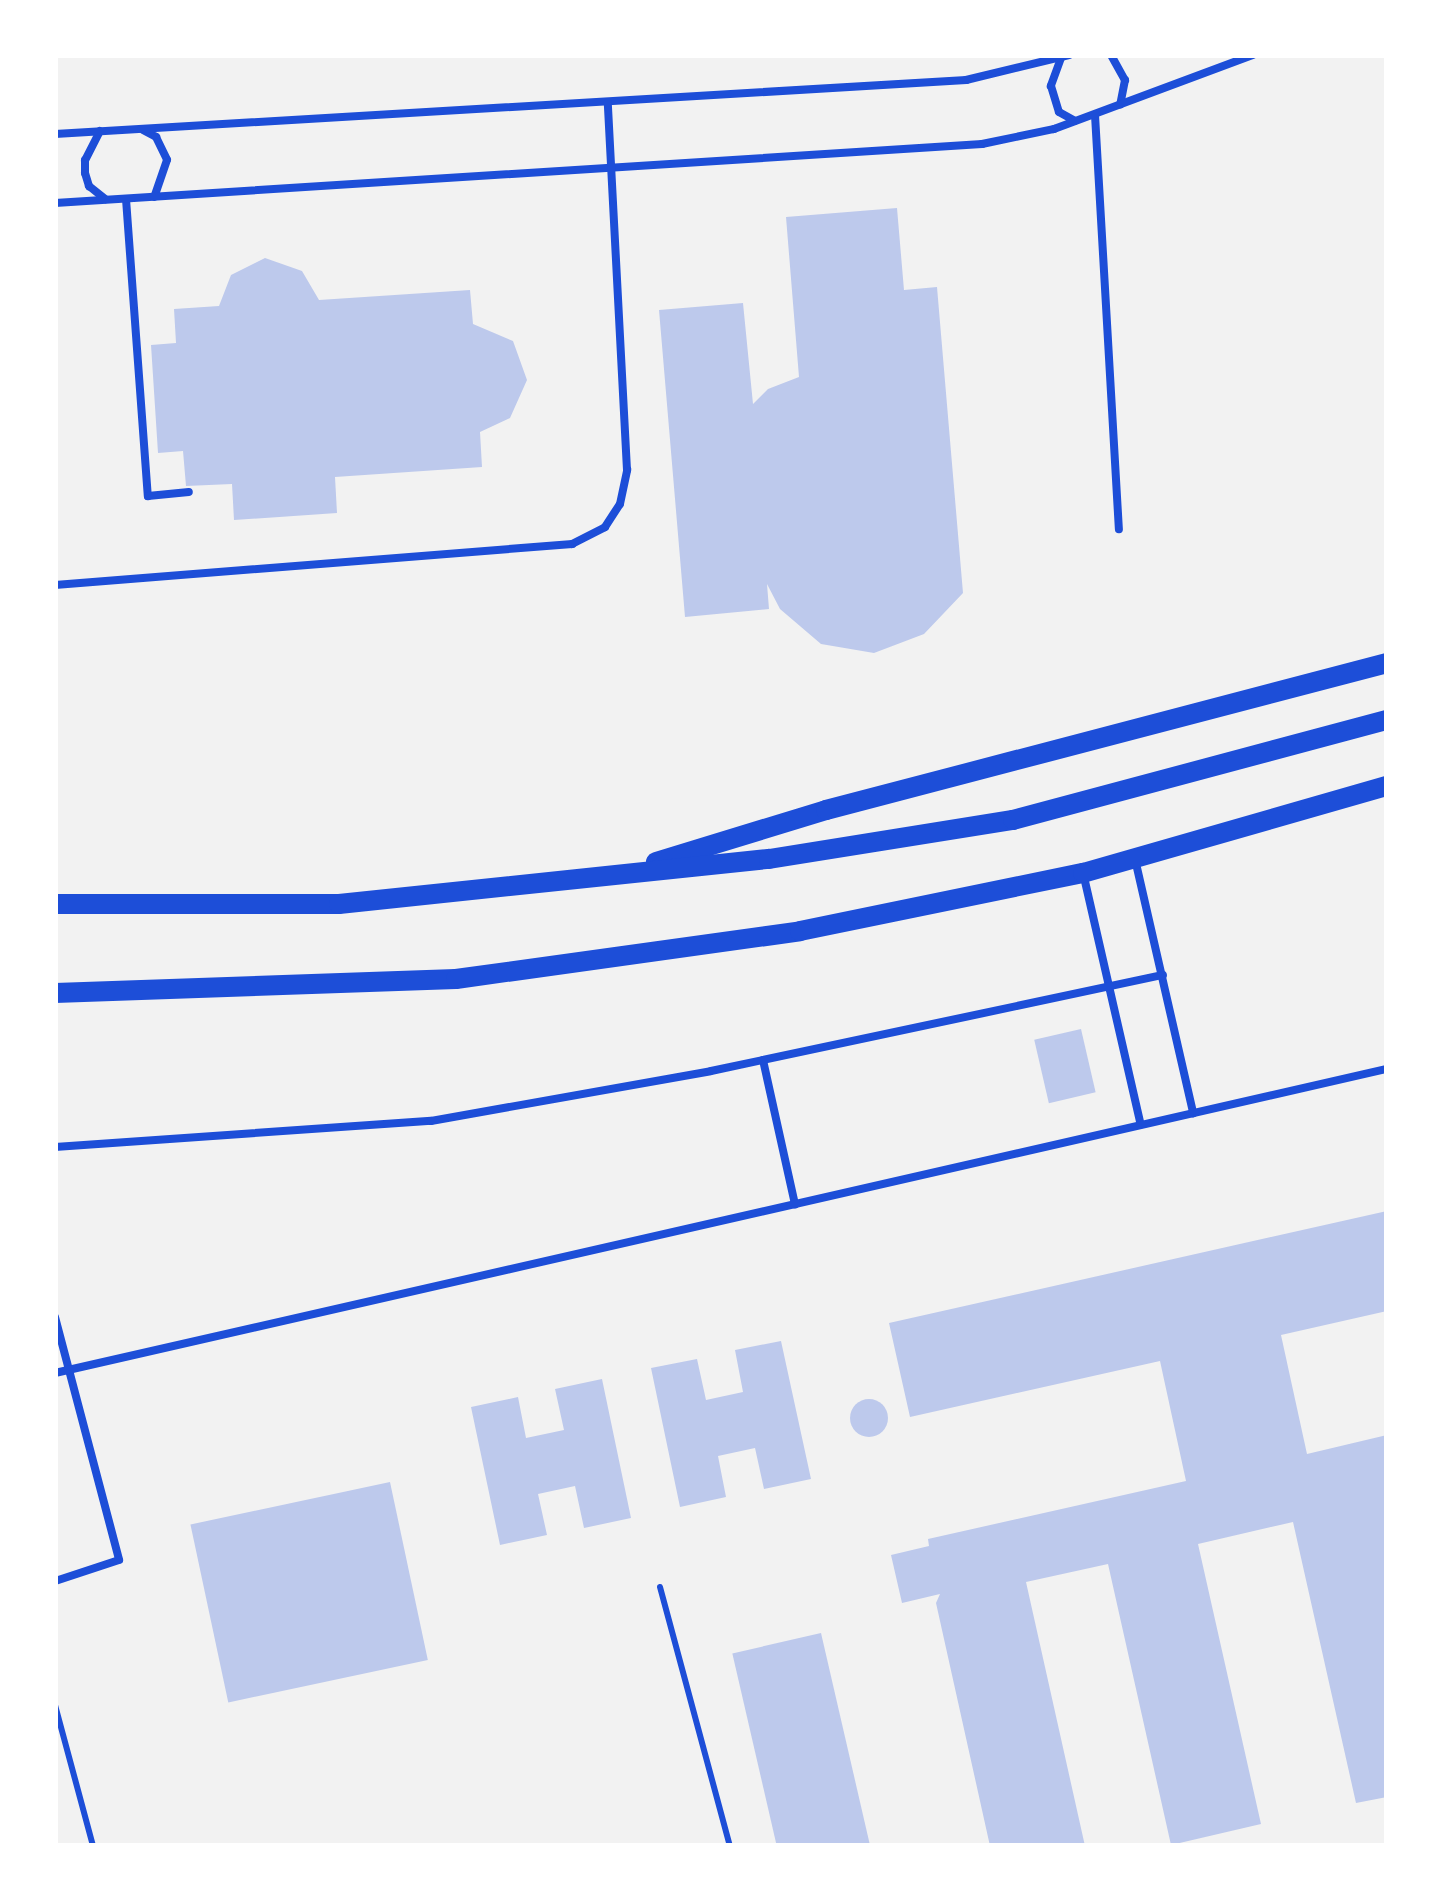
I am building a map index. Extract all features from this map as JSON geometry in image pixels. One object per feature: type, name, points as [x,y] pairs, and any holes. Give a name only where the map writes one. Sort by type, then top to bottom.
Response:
[{"type":"main road","points":[[632,870],[826,810],[1387,664]]},
{"type":"main road","points":[[55,904],[338,904],[632,870],[721,866],[1013,820],[1387,720]]},
{"type":"main road","points":[[55,992],[456,978],[800,930],[1084,873],[1387,786]]},
{"type":"lane","points":[[1111,55],[1124,80],[1120,105]]},
{"type":"lane","points":[[55,203],[982,144],[1077,122],[1253,55]]},
{"type":"lane","points":[[55,134],[966,80],[1065,56]]},
{"type":"lane","points":[[1065,56],[1051,86],[1060,112],[1077,122]]},
{"type":"lane","points":[[55,585],[572,544],[605,526],[620,504],[627,470],[608,102]]},
{"type":"lane","points":[[1095,115],[1119,529]]},
{"type":"lane","points":[[142,129],[156,138],[167,160],[154,197]]},
{"type":"lane","points":[[100,132],[84,160],[89,186],[108,200]]},
{"type":"lane","points":[[126,198],[148,496],[188,492]]},
{"type":"lane","points":[[1135,856],[1193,1113]]},
{"type":"lane","points":[[1084,873],[1141,1125]]},
{"type":"lane","points":[[55,1147],[431,1121],[763,1060],[1162,975]]},
{"type":"lane","points":[[763,1060],[795,1204]]},
{"type":"lane","points":[[55,1373],[1387,1069]]},
{"type":"lane","points":[[55,1316],[119,1560],[55,1581]]},
{"type":"path","points":[[660,1587],[730,1846]]},
{"type":"path","points":[[55,1705],[93,1846]]},
{"type":"building","points":[[897,208],[904,290],[937,287],[963,593],[924,634],[874,653],[821,644],[780,609],[767,584],[769,609],[685,617],[659,310],[743,303],[753,404],[768,389],[799,377],[786,217]]},
{"type":"building","points":[[265,258],[302,271],[319,300],[470,290],[473,324],[513,341],[527,380],[510,418],[480,432],[482,467],[335,477],[337,513],[234,520],[232,484],[186,486],[183,451],[158,453],[151,345],[176,343],[174,309],[219,306],[231,275]]},
{"type":"building","points":[[1081,1029],[1096,1092],[1049,1103],[1034,1040]]},
{"type":"building","points":[[1387,1211],[1387,1311],[1281,1335],[1307,1454],[1387,1435],[1387,1797],[1356,1803],[1293,1522],[1198,1544],[1261,1824],[1171,1845],[1108,1564],[1026,1582],[1085,1846],[990,1846],[936,1603],[940,1594],[902,1603],[891,1555],[929,1546],[928,1539],[1186,1481],[1160,1361],[910,1417],[889,1323]]},
{"type":"building","points":[[781,1341],[811,1479],[764,1489],[755,1448],[718,1456],[726,1497],[680,1507],[651,1368],[697,1359],[706,1400],[743,1392],[735,1350]]},
{"type":"building","points":[[602,1379],[631,1518],[584,1528],[575,1486],[538,1494],[547,1535],[500,1545],[471,1407],[518,1397],[526,1438],[564,1430],[555,1389]]},
{"type":"building","points":[[869,1399],[883,1404],[888,1418],[883,1432],[869,1437],[855,1432],[850,1418],[855,1404]]},
{"type":"building","points":[[390,1482],[428,1660],[228,1702],[190,1524]]},
{"type":"building","points":[[821,1633],[870,1845],[777,1846],[732,1653]]}]
